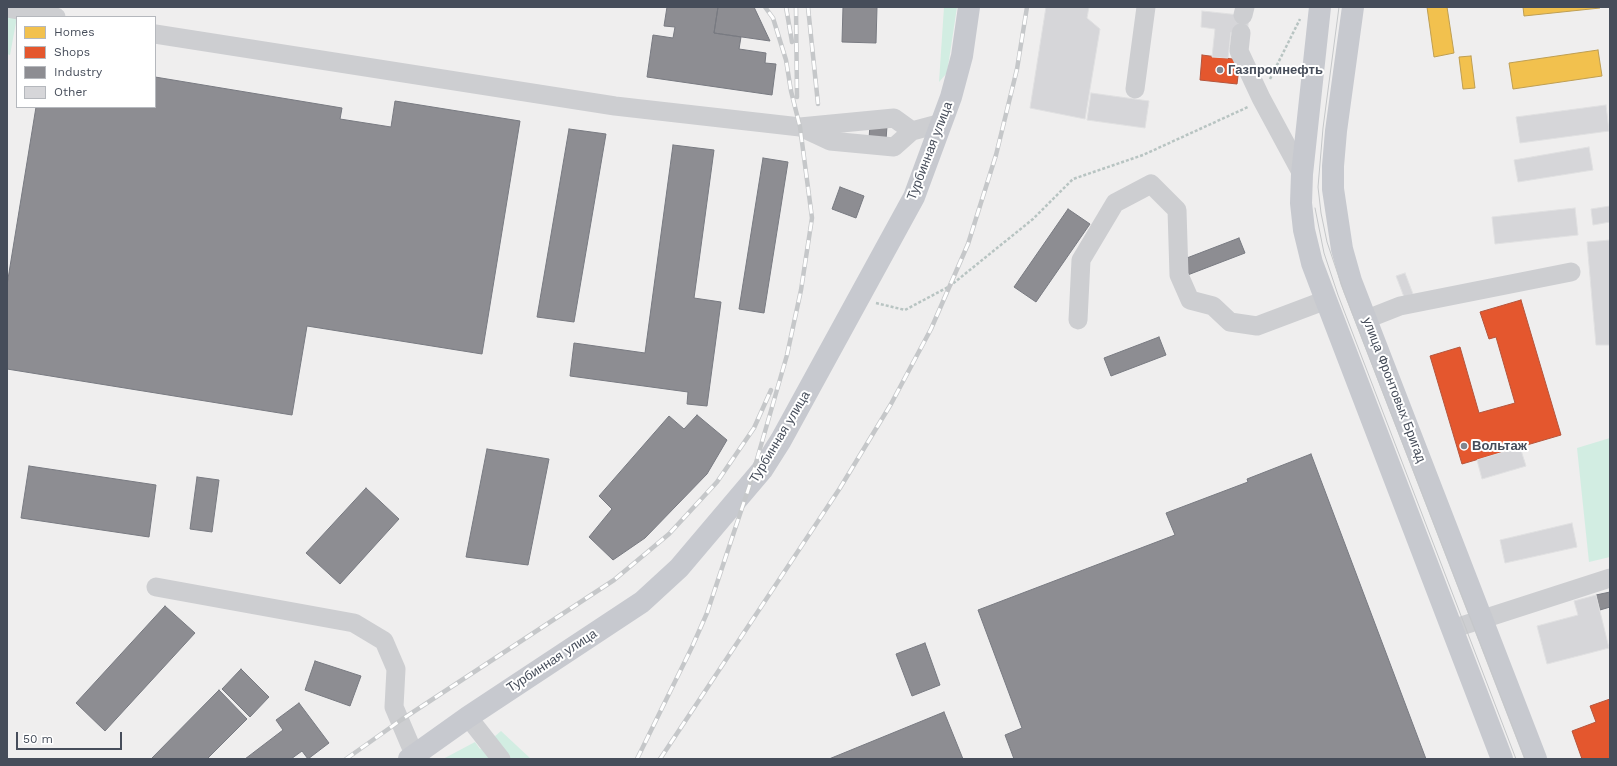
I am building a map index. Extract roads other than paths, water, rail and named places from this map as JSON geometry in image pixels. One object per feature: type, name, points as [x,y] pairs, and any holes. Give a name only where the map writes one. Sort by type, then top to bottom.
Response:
[{"type":"main road","name":"Турбинная улица","points":[[411,757],[468,717],[642,602],[679,568],[762,470],[781,440],[914,197],[942,123],[962,56],[969,7]]},
{"type":"main road","points":[[1320,7],[1302,174],[1304,230],[1312,262],[1326,300],[1502,759]]},
{"type":"main road","name":"улица Фронтовых Бригад","points":[[1353,7],[1336,131],[1333,190],[1342,249],[1351,281],[1367,318],[1536,759]]},
{"type":"lane","points":[[1135,89],[1146,7]]},
{"type":"lane","points":[[7,8],[51,16]]},
{"type":"lane","points":[[1242,27],[1261,98],[1302,174]]},
{"type":"lane","points":[[156,34],[615,106],[800,127],[894,118],[912,131]]},
{"type":"lane","points":[[800,127],[830,141],[894,147],[912,131],[942,123]]},
{"type":"lane","points":[[1078,320],[1080,260],[1115,203],[1151,184],[1177,210],[1179,275],[1190,300],[1213,306],[1230,322],[1258,326],[1326,300]]},
{"type":"lane","points":[[1367,318],[1400,306],[1571,272]]},
{"type":"lane","points":[[1452,629],[1610,578]]},
{"type":"lane","points":[[156,587],[354,623],[384,641],[396,669],[394,707],[411,757]]},
{"type":"lane","points":[[468,717],[501,759]]},
{"type":"tram line","points":[[1339,7],[1323,128],[1318,187],[1321,213],[1327,242],[1344,292],[1525,759]]},
{"type":"tram line","points":[[1315,208],[1324,253],[1338,295],[1516,759]]},
{"type":"railway","points":[[637,759],[707,613],[749,487],[787,355],[801,290],[812,218],[800,127],[791,91],[786,60],[773,18],[765,7]]},
{"type":"railway","points":[[786,7],[792,42]]},
{"type":"railway","points":[[796,7],[797,97]]},
{"type":"railway","points":[[808,7],[818,104]]},
{"type":"railway","points":[[660,759],[840,488],[891,404],[931,329],[968,244],[996,155],[1017,69],[1027,7]]},
{"type":"railway","points":[[346,759],[401,720],[614,580],[669,534],[717,482],[754,428],[771,390]]},
{"type":"place","name":"Газпромнефть","points":[[1220,70]]},
{"type":"place","name":"Вольтаж","points":[[1464,446]]}]
